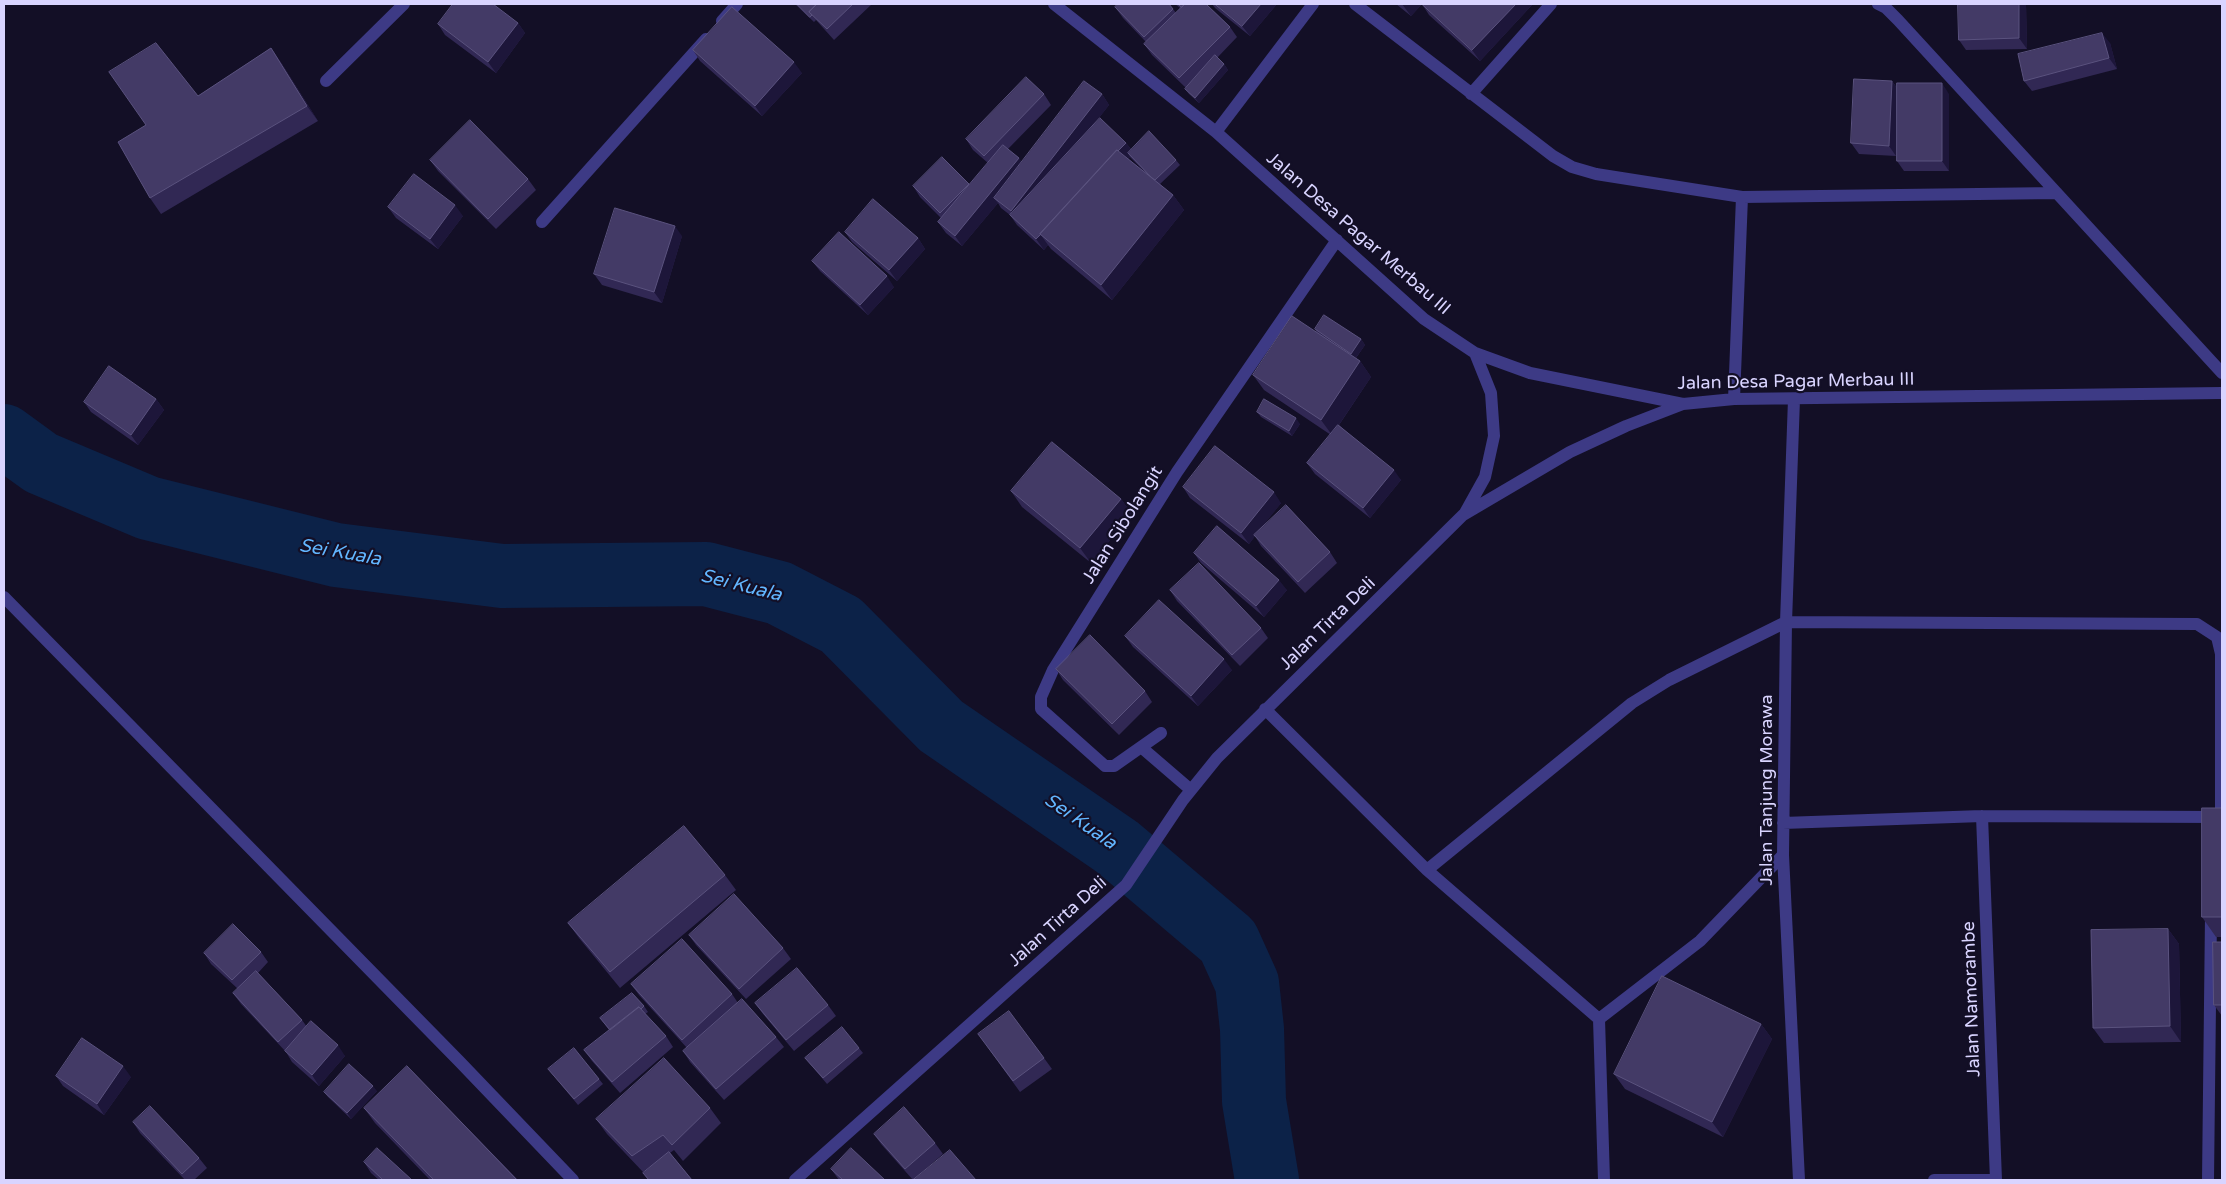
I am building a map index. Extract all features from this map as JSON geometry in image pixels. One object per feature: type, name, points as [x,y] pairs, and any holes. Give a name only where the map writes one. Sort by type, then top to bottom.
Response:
[{"type":"street","points":[[326,81],[404,4]]},
{"type":"street","points":[[542,222],[737,4]]},
{"type":"street","name":"Jalan Desa Pagar Merbau III","points":[[1054,4],[1216,132],[1424,319],[1475,353],[1530,373],[1683,404],[1734,399],[2222,393]]},
{"type":"street","points":[[1216,132],[1313,4]]},
{"type":"street","points":[[1355,4],[1553,156],[1572,167],[1596,174],[1742,197],[2057,193]]},
{"type":"street","points":[[1471,94],[1551,4]]},
{"type":"street","points":[[1878,4],[1886,8],[1898,20],[2222,373]]},
{"type":"street","points":[[1734,399],[1742,197]]},
{"type":"street","name":"Jalan Sibolangit","points":[[1161,732],[1114,766],[1106,766],[1041,708],[1041,697],[1053,670],[1177,472],[1336,240]]},
{"type":"street","name":"Jalan Tirta Deli","points":[[1464,515],[1485,477],[1494,436],[1490,393],[1475,353]]},
{"type":"street","name":"Jalan Tanjung Morawa","points":[[1794,399],[1786,622],[1783,855],[1799,1180]]},
{"type":"street","name":"Jalan Tirta Deli","points":[[795,1180],[1126,885],[1187,795],[1217,758],[1464,515],[1570,452],[1626,426],[1683,404]]},
{"type":"street","points":[[4,597],[459,1061],[573,1180]]},
{"type":"street","points":[[1427,870],[1632,703],[1669,680],[1786,622],[2197,624],[2217,637],[2221,654],[2217,820],[1982,816],[1783,823]]},
{"type":"street","points":[[1265,709],[1427,870],[1599,1019],[1604,1180]]},
{"type":"street","points":[[1141,746],[1187,795]]},
{"type":"street","name":"Jalan Namorambe","points":[[1982,816],[1996,1180]]},
{"type":"street","points":[[1599,1019],[1700,941],[1783,855]]},
{"type":"street","points":[[2208,1180],[2211,906]]},
{"type":"street","points":[[1934,1180],[1996,1180]]},
{"type":"building","points":[[453,4],[493,4],[518,23],[488,62],[438,24]]},
{"type":"building","points":[[797,4],[817,4],[809,12],[812,15],[810,17]]},
{"type":"building","points":[[817,4],[853,4],[827,29],[809,12]]},
{"type":"building","points":[[1118,4],[1169,4],[1173,9],[1144,37],[1115,7]]},
{"type":"building","points":[[1185,4],[1206,4],[1230,27],[1179,78],[1144,44]]},
{"type":"building","points":[[1215,4],[1261,4],[1242,26]]},
{"type":"building","points":[[1422,4],[1516,4],[1472,50]]},
{"type":"building","points":[[1958,4],[2019,4],[2019,38],[1959,40]]},
{"type":"building","points":[[732,7],[794,62],[755,106],[693,50]]},
{"type":"building","points":[[2102,33],[2109,58],[2024,81],[2018,54]]},
{"type":"building","points":[[156,43],[198,96],[271,48],[307,106],[150,198],[118,142],[146,125],[109,72]]},
{"type":"building","points":[[1215,55],[1224,64],[1195,98],[1185,89]]},
{"type":"building","points":[[1026,77],[1044,94],[984,156],[966,139]]},
{"type":"building","points":[[1854,79],[1892,81],[1889,146],[1851,143]]},
{"type":"building","points":[[1084,81],[1102,94],[1011,211],[994,198]]},
{"type":"building","points":[[1897,83],[1942,83],[1942,161],[1897,161]]},
{"type":"building","points":[[1100,118],[1126,143],[1117,150],[1036,239],[1010,215]]},
{"type":"building","points":[[470,120],[528,179],[488,219],[430,160]]},
{"type":"building","points":[[1149,131],[1176,160],[1155,180],[1128,153]]},
{"type":"building","points":[[1003,145],[1019,158],[955,236],[938,222]]},
{"type":"building","points":[[1117,150],[1173,195],[1101,285],[1040,234]]},
{"type":"building","points":[[942,157],[969,184],[940,213],[913,186]]},
{"type":"building","points":[[414,174],[455,205],[430,239],[388,207]]},
{"type":"building","points":[[873,199],[918,238],[889,270],[845,232]]},
{"type":"building","points":[[615,208],[675,226],[654,292],[594,274]]},
{"type":"building","points":[[839,232],[887,276],[860,305],[812,261]]},
{"type":"building","points":[[1324,315],[1361,339],[1351,354],[1315,329]]},
{"type":"building","points":[[1292,316],[1360,361],[1321,420],[1253,375]]},
{"type":"building","points":[[109,366],[156,399],[131,435],[84,402]]},
{"type":"building","points":[[1264,399],[1296,418],[1289,431],[1257,412]]},
{"type":"building","points":[[1338,425],[1394,470],[1363,508],[1307,463]]},
{"type":"building","points":[[1052,442],[1121,499],[1080,548],[1011,491]]},
{"type":"building","points":[[1215,446],[1274,492],[1241,533],[1183,487]]},
{"type":"building","points":[[1286,505],[1330,552],[1298,582],[1254,535]]},
{"type":"building","points":[[1217,526],[1279,580],[1256,606],[1194,553]]},
{"type":"building","points":[[1199,563],[1261,628],[1232,655],[1170,590]]},
{"type":"building","points":[[1159,600],[1224,659],[1191,696],[1125,636]]},
{"type":"building","points":[[1090,635],[1145,691],[1112,724],[1056,669]]},
{"type":"building","points":[[2202,808],[2222,808],[2222,917],[2202,917]]},
{"type":"building","points":[[684,826],[725,875],[610,972],[568,923]]},
{"type":"building","points":[[734,894],[783,948],[739,989],[689,935]]},
{"type":"building","points":[[233,924],[261,952],[232,980],[204,953]]},
{"type":"building","points":[[2168,929],[2170,1026],[2093,1028],[2091,930]]},
{"type":"building","points":[[682,939],[732,994],[682,1040],[631,984]]},
{"type":"building","points":[[2213,942],[2222,942],[2222,1005],[2214,1005]]},
{"type":"building","points":[[797,968],[828,1005],[786,1040],[755,1003]]},
{"type":"building","points":[[256,971],[302,1020],[278,1042],[233,993]]},
{"type":"building","points":[[1662,976],[1761,1024],[1712,1122],[1614,1074]]},
{"type":"building","points":[[632,993],[644,1006],[641,1009],[639,1007],[610,1030],[600,1018]]},
{"type":"building","points":[[742,999],[776,1037],[716,1089],[683,1051]]},
{"type":"building","points":[[639,1007],[666,1036],[612,1082],[584,1050]]},
{"type":"building","points":[[1009,1011],[1044,1058],[1013,1081],[978,1034]]},
{"type":"building","points":[[311,1021],[338,1045],[312,1075],[285,1051]]},
{"type":"building","points":[[842,1027],[859,1048],[823,1078],[805,1058]]},
{"type":"building","points":[[82,1038],[123,1066],[97,1104],[56,1076]]},
{"type":"building","points":[[574,1048],[599,1079],[574,1099],[548,1069]]},
{"type":"building","points":[[664,1058],[710,1108],[672,1145],[663,1135],[632,1156],[596,1119]]},
{"type":"building","points":[[349,1064],[373,1086],[347,1113],[324,1092]]},
{"type":"building","points":[[407,1066],[517,1180],[434,1180],[364,1108]]},
{"type":"building","points":[[150,1106],[199,1158],[182,1174],[133,1122]]},
{"type":"building","points":[[904,1107],[935,1143],[905,1169],[874,1134]]},
{"type":"building","points":[[377,1148],[412,1180],[383,1180],[364,1162]]},
{"type":"building","points":[[851,1148],[885,1180],[843,1180],[831,1169]]},
{"type":"building","points":[[950,1150],[976,1180],[913,1180]]},
{"type":"building","points":[[669,1152],[692,1180],[649,1180],[643,1173]]},
{"type":"waterway","name":"Sei Kuala","points":[[4,436],[41,463],[148,508],[336,555],[502,576],[706,574],[779,593],[841,625],[941,726],[1117,847],[1228,941],[1247,983],[1252,1029],[1254,1101],[1267,1180]]}]
